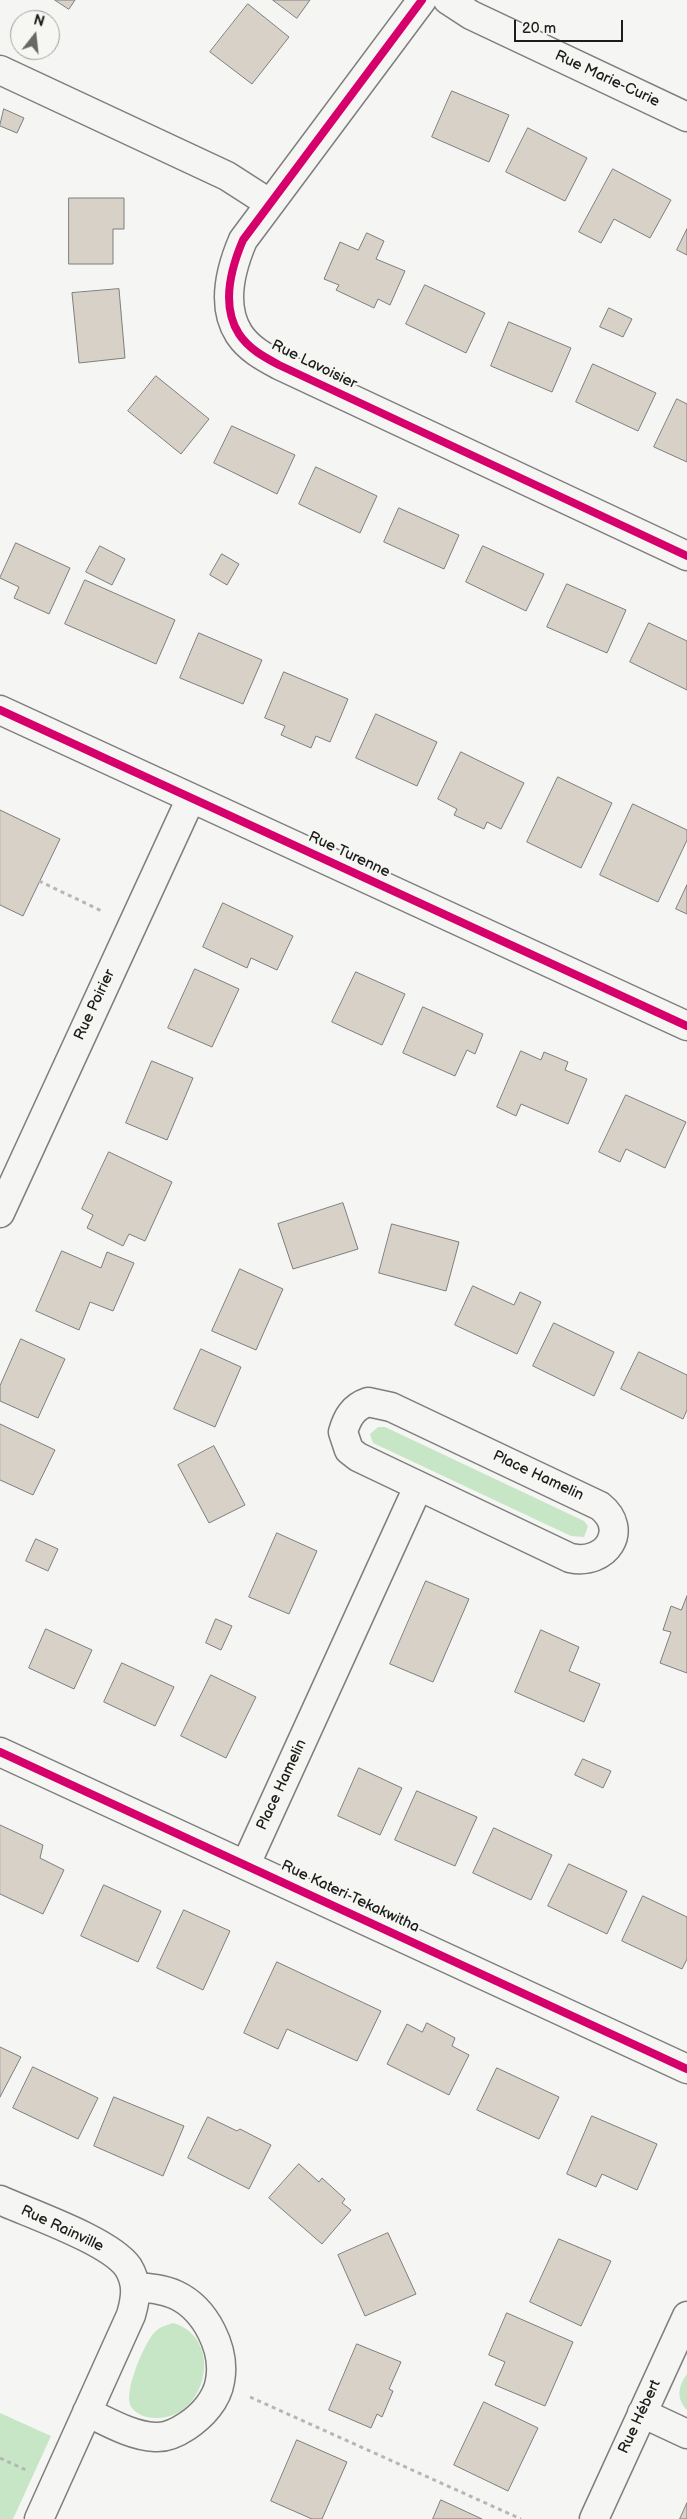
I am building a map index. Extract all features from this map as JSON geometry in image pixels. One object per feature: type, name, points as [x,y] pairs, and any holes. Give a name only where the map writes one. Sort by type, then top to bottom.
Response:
[{"type":"street","name":"Rue Lavoisier","points":[[422,0],[243,240],[230,278],[233,316],[239,333],[249,346],[279,365],[687,556]]},
{"type":"street","name":"Rue Marie-Curie","points":[[448,0],[471,15],[687,117]]},
{"type":"street","points":[[0,70],[227,176],[269,203]]},
{"type":"street","name":"Rue Turenne","points":[[0,710],[687,1026]]},
{"type":"street","name":"Rue Poirier","points":[[0,1213],[191,798]]},
{"type":"street","name":"Place Hamelin","points":[[368,1402],[378,1402],[391,1407],[587,1498],[608,1513],[613,1522],[613,1532],[609,1544],[593,1559],[581,1560],[570,1558],[418,1487],[370,1463],[349,1450],[343,1432],[351,1413],[359,1405],[368,1402]]},
{"type":"street","name":"Place Hamelin","points":[[246,1864],[418,1487]]},
{"type":"street","name":"Rue Kateri-Tekakwitha","points":[[0,1752],[687,2069]]},
{"type":"street","name":"Rue Rainville","points":[[0,2200],[112,2252],[127,2266],[134,2280],[135,2288],[136,2297],[131,2315],[39,2519]]},
{"type":"street","points":[[87,2412],[140,2435],[157,2437],[179,2432],[198,2419],[212,2403],[220,2383],[222,2364],[217,2344],[206,2322],[193,2306],[177,2295],[160,2289],[135,2288]]},
{"type":"street","name":"Rue Hébert","points":[[594,2519],[685,2323]]},
{"type":"street","points":[[642,2414],[687,2434]]},
{"type":"path","points":[[39,881],[132,926]]},
{"type":"path","points":[[220,2383],[521,2519]]},
{"type":"path","points":[[0,2458],[34,2474]]},
{"type":"green space","points":[[378,1427],[385,1427],[584,1521],[588,1526],[584,1537],[571,1536],[373,1443],[370,1434]]},
{"type":"green space","points":[[173,2323],[189,2331],[199,2344],[204,2360],[203,2376],[198,2392],[187,2406],[174,2415],[156,2418],[146,2417],[137,2413],[129,2402],[131,2382],[144,2349],[153,2334],[160,2328]]},
{"type":"green space","points":[[687,2374],[687,2410],[681,2401],[680,2388]]},
{"type":"green space","points":[[0,2413],[51,2436],[13,2519],[0,2519]]},
{"type":"building","points":[[55,0],[75,0],[69,9]]},
{"type":"building","points":[[273,0],[310,0],[297,18]]},
{"type":"building","points":[[248,4],[289,37],[252,84],[210,52]]},
{"type":"building","points":[[452,91],[509,115],[489,162],[432,137]]},
{"type":"building","points":[[4,109],[24,118],[17,133],[0,126]]},
{"type":"building","points":[[528,128],[587,158],[565,201],[506,172]]},
{"type":"building","points":[[613,169],[671,200],[650,238],[614,219],[601,243],[579,232]]},
{"type":"building","points":[[69,198],[124,198],[124,229],[113,229],[113,264],[69,264]]},
{"type":"building","points":[[687,229],[687,255],[677,250]]},
{"type":"building","points":[[367,233],[384,241],[376,259],[405,271],[390,305],[378,299],[374,308],[336,290],[339,285],[324,279],[340,242],[358,250]]},
{"type":"building","points":[[425,285],[485,313],[466,353],[406,324]]},
{"type":"building","points":[[119,289],[125,358],[79,363],[72,293]]},
{"type":"building","points":[[609,308],[632,319],[623,337],[600,327]]},
{"type":"building","points":[[509,322],[571,348],[552,392],[491,366]]},
{"type":"building","points":[[593,364],[656,393],[638,431],[576,402]]},
{"type":"building","points":[[156,376],[209,419],[181,454],[128,411]]},
{"type":"building","points":[[677,399],[687,404],[687,462],[654,447]]},
{"type":"building","points":[[232,426],[295,455],[277,494],[214,463]]},
{"type":"building","points":[[316,467],[377,496],[360,533],[299,504]]},
{"type":"building","points":[[399,508],[459,535],[444,569],[384,542]]},
{"type":"building","points":[[16,543],[70,568],[49,614],[14,598],[19,587],[0,578]]},
{"type":"building","points":[[100,546],[125,559],[112,585],[86,572]]},
{"type":"building","points":[[483,546],[544,574],[526,611],[466,582]]},
{"type":"building","points":[[222,554],[239,564],[227,585],[210,575]]},
{"type":"building","points":[[85,580],[175,620],[156,664],[65,624]]},
{"type":"building","points":[[567,584],[626,610],[607,653],[547,627]]},
{"type":"building","points":[[649,623],[687,641],[687,690],[630,662]]},
{"type":"building","points":[[199,633],[262,660],[243,704],[180,678]]},
{"type":"building","points":[[284,672],[348,699],[330,742],[316,736],[311,748],[281,735],[285,726],[265,718]]},
{"type":"building","points":[[376,714],[437,742],[417,786],[356,758]]},
{"type":"building","points":[[461,752],[524,783],[501,829],[487,822],[484,829],[454,815],[457,809],[438,799]]},
{"type":"building","points":[[558,777],[612,803],[581,868],[527,842]]},
{"type":"building","points":[[633,804],[687,830],[687,840],[658,902],[600,875]]},
{"type":"building","points":[[0,810],[60,839],[23,916],[0,905]]},
{"type":"building","points":[[687,885],[687,914],[676,909]]},
{"type":"building","points":[[223,903],[293,936],[277,970],[251,958],[247,968],[203,947]]},
{"type":"building","points":[[195,969],[239,989],[212,1047],[168,1028]]},
{"type":"building","points":[[356,972],[405,994],[382,1045],[332,1022]]},
{"type":"building","points":[[423,1007],[483,1034],[475,1054],[467,1050],[455,1076],[403,1053]]},
{"type":"building","points":[[521,1051],[541,1060],[544,1052],[568,1062],[565,1070],[587,1079],[568,1124],[521,1104],[516,1116],[497,1107]]},
{"type":"building","points":[[152,1061],[193,1078],[167,1140],[126,1123]]},
{"type":"building","points":[[626,1095],[686,1122],[665,1168],[626,1149],[620,1162],[599,1152]]},
{"type":"building","points":[[109,1152],[172,1182],[145,1241],[129,1234],[123,1246],[87,1228],[93,1215],[82,1209]]},
{"type":"building","points":[[343,1203],[358,1249],[293,1269],[278,1224]]},
{"type":"building","points":[[392,1224],[459,1242],[446,1291],[379,1273]]},
{"type":"building","points":[[62,1251],[101,1268],[107,1252],[134,1263],[113,1311],[90,1302],[79,1330],[36,1311]]},
{"type":"building","points":[[240,1269],[283,1289],[256,1350],[212,1331]]},
{"type":"building","points":[[473,1286],[514,1305],[520,1292],[541,1302],[517,1354],[455,1325]]},
{"type":"building","points":[[554,1323],[614,1352],[594,1396],[533,1366]]},
{"type":"building","points":[[21,1339],[65,1359],[38,1418],[0,1401],[0,1386]]},
{"type":"building","points":[[201,1349],[241,1367],[215,1427],[174,1409]]},
{"type":"building","points":[[639,1352],[687,1375],[687,1410],[683,1419],[621,1389]]},
{"type":"building","points":[[0,1424],[55,1450],[33,1495],[0,1480]]},
{"type":"building","points":[[214,1446],[245,1505],[209,1523],[178,1465]]},
{"type":"building","points":[[277,1533],[317,1551],[289,1614],[249,1597]]},
{"type":"building","points":[[36,1539],[58,1549],[48,1571],[26,1561]]},
{"type":"building","points":[[426,1581],[469,1599],[433,1682],[390,1664]]},
{"type":"building","points":[[687,1596],[687,1673],[660,1663],[671,1632],[663,1630],[671,1606],[681,1610]]},
{"type":"building","points":[[216,1619],[232,1626],[221,1650],[206,1643]]},
{"type":"building","points":[[46,1629],[92,1650],[74,1689],[29,1668]]},
{"type":"building","points":[[541,1630],[579,1647],[569,1671],[600,1684],[584,1722],[515,1692]]},
{"type":"building","points":[[122,1663],[174,1687],[155,1726],[104,1702]]},
{"type":"building","points":[[211,1675],[256,1697],[226,1758],[181,1736]]},
{"type":"building","points":[[583,1759],[611,1771],[603,1788],[575,1775]]},
{"type":"building","points":[[359,1768],[402,1788],[380,1835],[338,1816]]},
{"type":"building","points":[[417,1791],[477,1817],[455,1866],[395,1840]]},
{"type":"building","points":[[0,1825],[43,1845],[40,1858],[64,1870],[43,1914],[0,1894]]},
{"type":"building","points":[[494,1828],[552,1855],[531,1900],[473,1873]]},
{"type":"building","points":[[569,1864],[627,1891],[607,1934],[548,1906]]},
{"type":"building","points":[[104,1885],[161,1911],[138,1962],[81,1936]]},
{"type":"building","points":[[643,1896],[687,1917],[687,1959],[682,1969],[622,1941]]},
{"type":"building","points":[[184,1910],[230,1931],[203,1990],[157,1968]]},
{"type":"building","points":[[277,1962],[381,2011],[357,2061],[287,2029],[278,2049],[244,2033]]},
{"type":"building","points":[[427,2023],[455,2038],[452,2046],[469,2055],[449,2095],[387,2064],[407,2024],[422,2032]]},
{"type":"building","points":[[0,2047],[21,2057],[0,2097]]},
{"type":"building","points":[[33,2067],[98,2098],[78,2139],[13,2108]]},
{"type":"building","points":[[497,2068],[559,2097],[539,2139],[477,2110]]},
{"type":"building","points":[[114,2097],[184,2126],[163,2176],[94,2146]]},
{"type":"building","points":[[592,2116],[657,2144],[637,2190],[602,2174],[596,2187],[567,2174]]},
{"type":"building","points":[[208,2117],[237,2131],[240,2129],[271,2145],[249,2189],[188,2158]]},
{"type":"building","points":[[299,2164],[319,2182],[322,2178],[345,2199],[342,2203],[351,2210],[322,2244],[269,2198]]},
{"type":"building","points":[[388,2233],[416,2294],[365,2316],[338,2255]]},
{"type":"building","points":[[559,2239],[611,2261],[581,2326],[530,2302]]},
{"type":"building","points":[[507,2313],[573,2342],[545,2406],[495,2385],[505,2362],[489,2355]]},
{"type":"building","points":[[357,2344],[401,2362],[389,2389],[393,2391],[382,2417],[377,2414],[371,2428],[329,2410]]},
{"type":"building","points":[[484,2402],[538,2428],[508,2491],[454,2465]]},
{"type":"building","points":[[297,2440],[347,2462],[322,2519],[312,2519],[271,2501]]},
{"type":"building","points":[[441,2500],[482,2519],[433,2519]]},
{"type":"building","points":[[687,2503],[687,2519],[680,2519]]},
{"type":"cycle path","points":[[422,0],[243,240],[232,275],[229,299],[230,311],[239,334],[247,344],[262,356],[279,365],[687,556]]},
{"type":"cycle path","points":[[0,710],[687,1026]]},
{"type":"cycle path","points":[[0,1752],[687,2069]]}]
